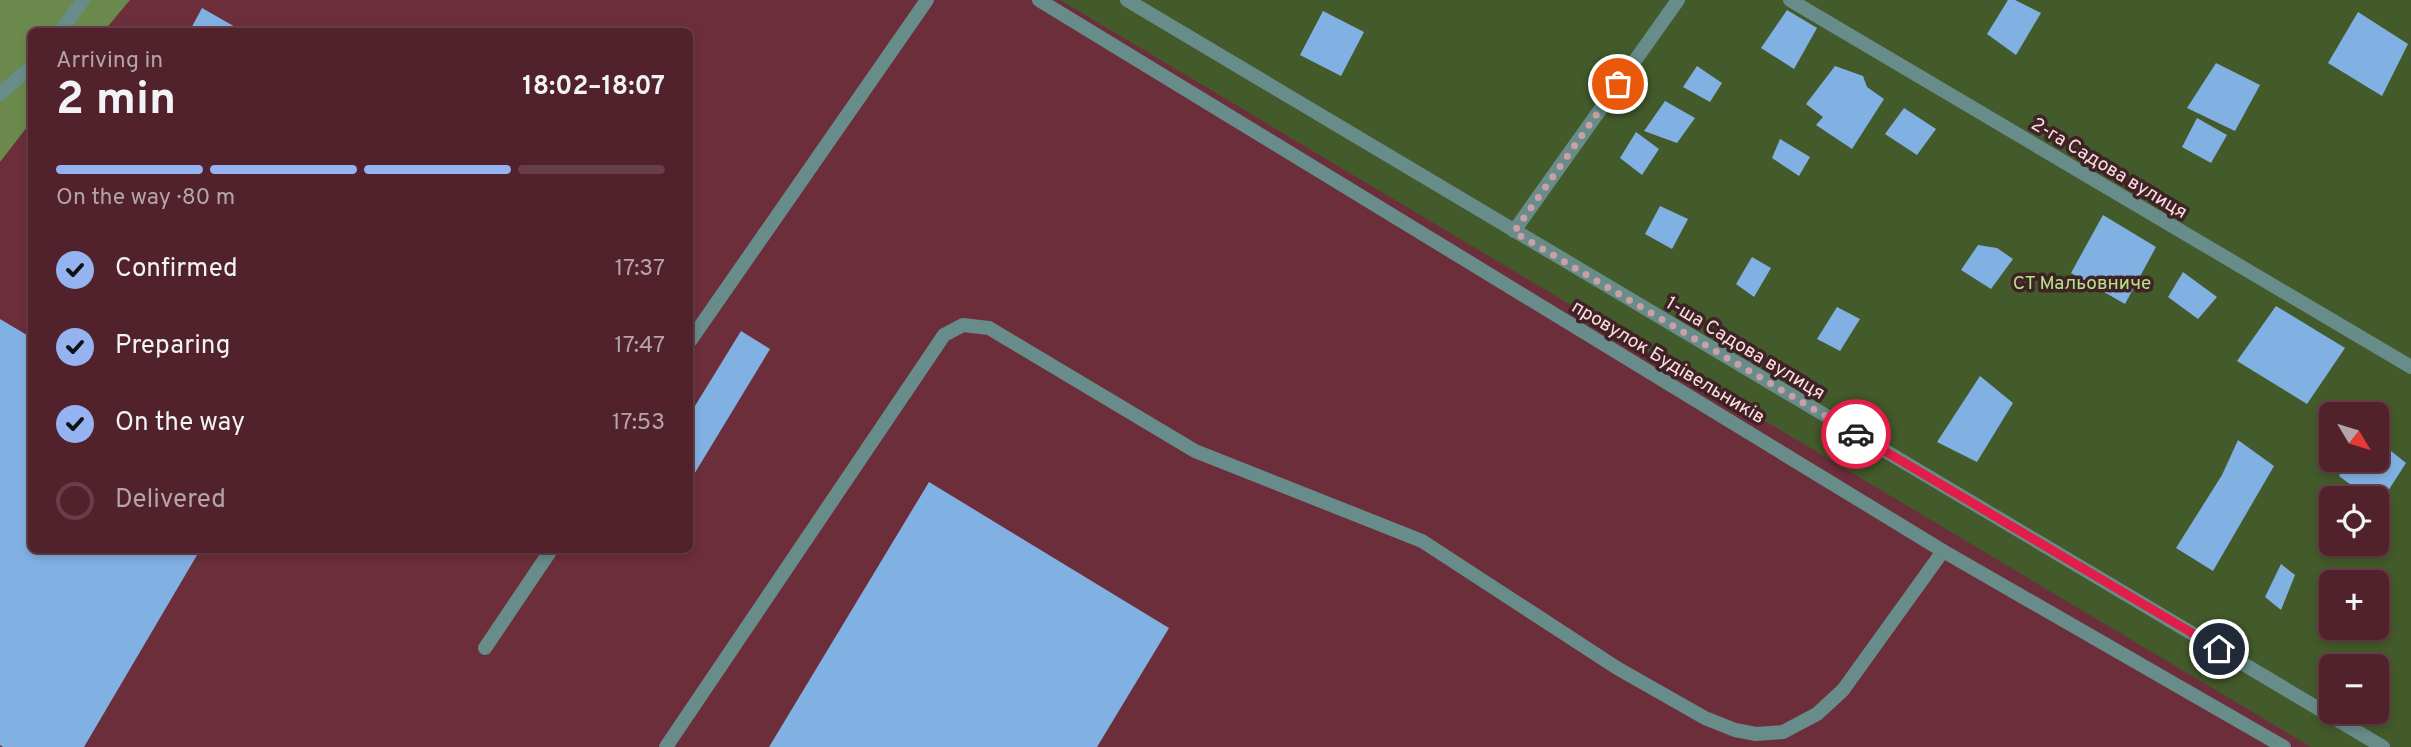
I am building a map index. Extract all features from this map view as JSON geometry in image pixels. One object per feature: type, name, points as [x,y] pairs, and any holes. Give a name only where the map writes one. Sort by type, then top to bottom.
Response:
[{"type":"street","points":[[63,28],[83,0]]},
{"type":"street","points":[[693,337],[927,0]]},
{"type":"street","name":"провулок Будівельників","points":[[1039,0],[1943,551],[2284,747]]},
{"type":"street","name":"1-ша Садова вулиця","points":[[1127,0],[2383,747]]},
{"type":"street","points":[[1514,232],[1678,0]]},
{"type":"street","name":"2-га Садова вулиця","points":[[1790,0],[2411,367]]},
{"type":"street","points":[[0,94],[28,70]]},
{"type":"street","points":[[666,747],[944,335],[963,325],[989,328],[1195,451],[1422,541],[1617,668],[1705,718],[1735,730],[1756,734],[1783,732],[1817,714],[1831,702],[1843,690],[1943,551]]},
{"type":"street","points":[[485,648],[549,553]]},
{"type":"green space","points":[[0,0],[130,0],[107,28],[28,28],[28,126],[0,162]]},
{"type":"green space","name":"СТ Мальовниче","points":[[1060,0],[2411,0],[2411,747],[2311,747]]},
{"type":"building","points":[[2008,0],[2015,0],[2041,13],[2016,55],[1987,34]]},
{"type":"building","points":[[202,8],[237,28],[191,28]]},
{"type":"building","points":[[1787,10],[1817,28],[1794,69],[1761,48]]},
{"type":"building","points":[[1323,11],[1364,32],[1341,76],[1300,55]]},
{"type":"building","points":[[2358,12],[2408,44],[2382,96],[2328,63]]},
{"type":"building","points":[[2216,63],[2260,85],[2235,131],[2187,108]]},
{"type":"building","points":[[1697,66],[1722,83],[1710,102],[1683,87]]},
{"type":"building","points":[[1835,66],[1863,76],[1867,87],[1884,99],[1852,149],[1816,125],[1823,117],[1806,104]]},
{"type":"building","points":[[1665,101],[1695,118],[1677,143],[1644,131]]},
{"type":"building","points":[[1904,108],[1936,129],[1917,155],[1885,134]]},
{"type":"building","points":[[2197,118],[2227,135],[2211,163],[2182,147]]},
{"type":"building","points":[[1636,132],[1659,149],[1642,175],[1620,158]]},
{"type":"building","points":[[1780,139],[1810,157],[1799,176],[1772,158]]},
{"type":"building","points":[[1660,206],[1688,219],[1672,249],[1645,234]]},
{"type":"building","points":[[2103,215],[2156,247],[2125,304],[2071,273]]},
{"type":"building","points":[[1978,245],[1997,248],[2013,259],[1991,289],[1961,270]]},
{"type":"building","points":[[1752,257],[1771,268],[1754,297],[1736,284]]},
{"type":"building","points":[[2183,272],[2217,297],[2198,319],[2168,297]]},
{"type":"building","points":[[2276,306],[2345,348],[2307,404],[2237,361]]},
{"type":"building","points":[[1837,307],[1860,319],[1840,351],[1817,339]]},
{"type":"building","points":[[0,319],[28,336],[28,553],[198,553],[84,747],[0,745]]},
{"type":"building","points":[[741,331],[770,349],[693,476],[693,409]]},
{"type":"building","points":[[1980,376],[2013,403],[1977,462],[1937,442]]},
{"type":"building","points":[[2238,440],[2274,466],[2213,571],[2176,548],[2222,475]]},
{"type":"building","points":[[2389,449],[2406,463],[2389,489],[2389,486],[2352,486],[2339,476],[2341,472],[2389,472]]},
{"type":"building","points":[[929,482],[1169,628],[1097,747],[769,747]]},
{"type":"building","points":[[2281,564],[2295,575],[2281,610],[2265,597]]},
{"type":"way so far","points":[[1618,84],[1514,232],[1856,434]]},
{"type":"route","points":[[1856,434],[2219,649]]}]
